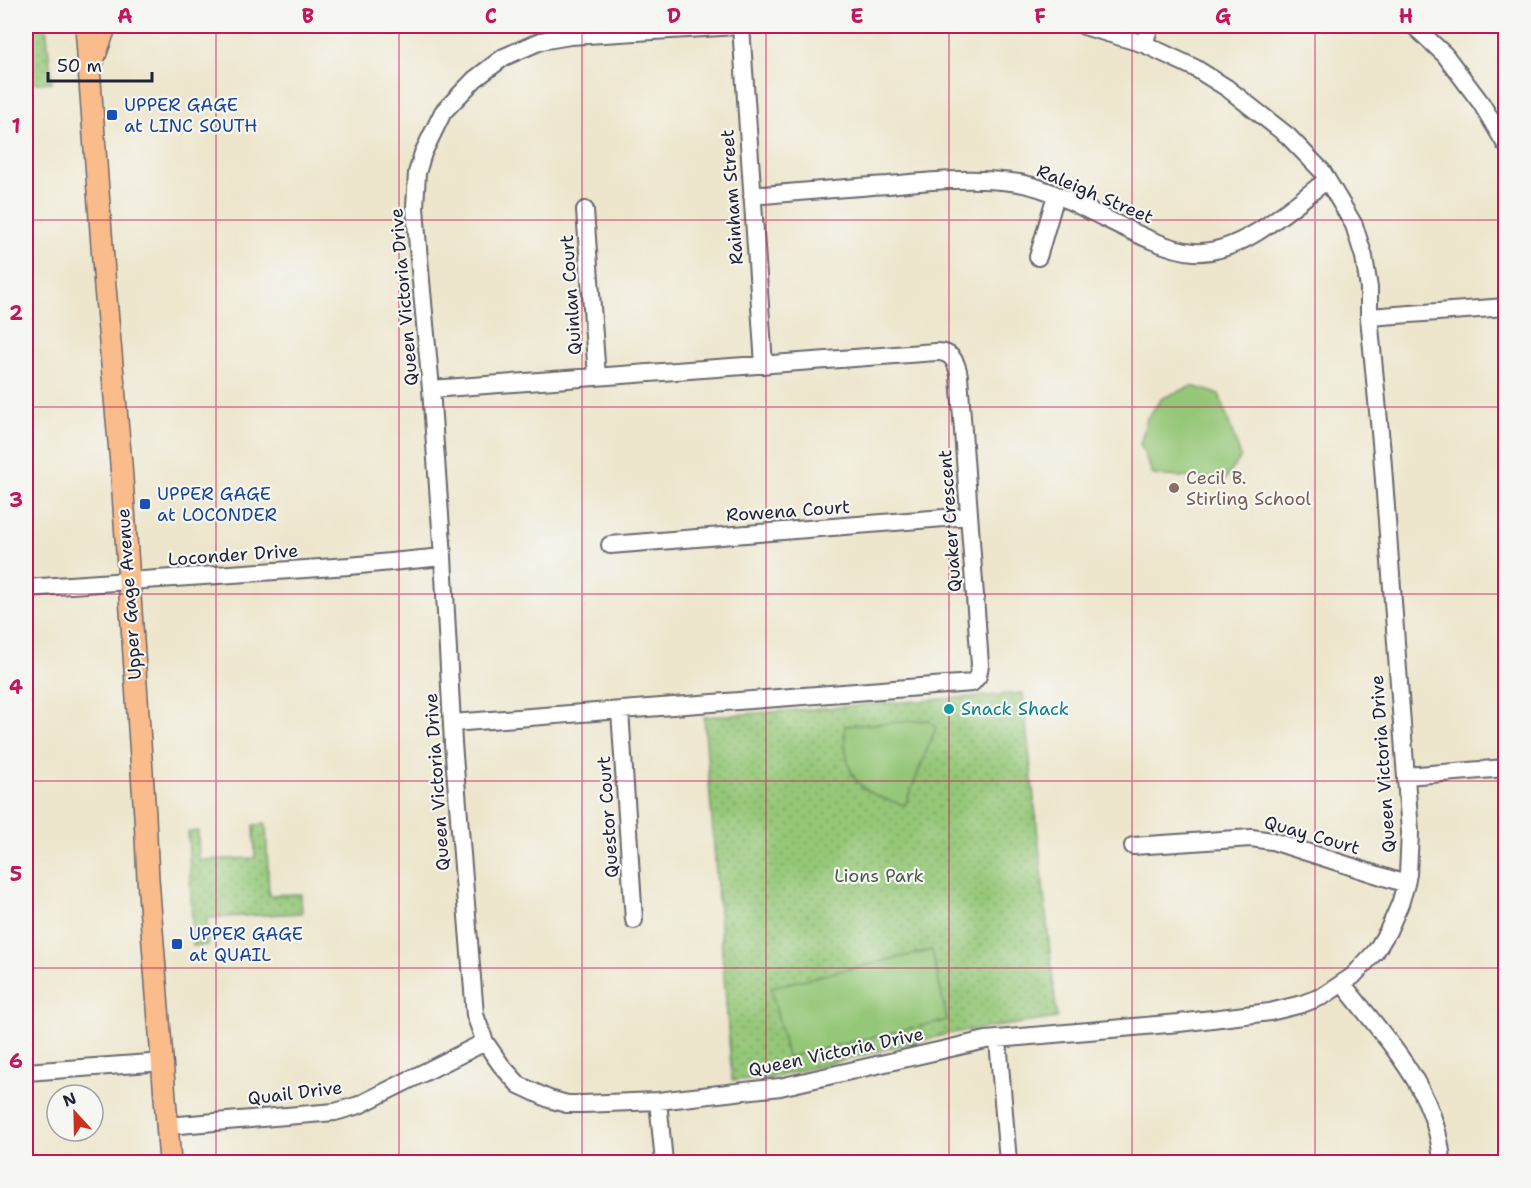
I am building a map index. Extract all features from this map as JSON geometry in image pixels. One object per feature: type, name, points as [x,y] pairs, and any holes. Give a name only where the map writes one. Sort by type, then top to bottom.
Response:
[{"type":"highway","points":[[89,68],[104,26]]},
{"type":"main road","name":"Upper Gage Avenue","points":[[86,26],[170,1162]]},
{"type":"street","name":"Rainham Street","points":[[739,26],[764,366]]},
{"type":"street","name":"Queen Victoria Drive","points":[[739,26],[570,36],[541,41],[504,57],[475,79],[443,112],[423,153],[417,173],[418,248],[431,389],[472,999],[485,1042],[501,1065],[519,1084],[549,1099],[567,1104],[658,1101],[780,1087],[986,1040],[1270,1012],[1323,996],[1343,984],[1369,960],[1389,931],[1406,884],[1410,832],[1382,453],[1369,317],[1369,288],[1364,257],[1354,225],[1322,171],[1288,136],[1251,106],[1195,68],[1144,44],[1084,26]]},
{"type":"street","points":[[1144,44],[1150,26]]},
{"type":"street","points":[[1414,26],[1444,55],[1481,103],[1506,145]]},
{"type":"street","name":"Raleigh Street","points":[[752,196],[917,182],[975,180],[1034,186],[1125,228],[1175,248],[1194,252],[1213,251],[1245,241],[1327,180]]},
{"type":"street","points":[[1038,257],[1056,195]]},
{"type":"street","name":"Quinlan Court","points":[[585,210],[597,378]]},
{"type":"street","points":[[1369,317],[1506,307]]},
{"type":"street","name":"Quaker Crescent","points":[[431,389],[936,352],[948,354],[954,360],[959,376],[980,665],[978,676],[972,683],[452,723]]},
{"type":"street","name":"Rowena Court","points":[[610,544],[969,516]]},
{"type":"street","name":"Loconder Drive","points":[[26,588],[349,566],[443,557]]},
{"type":"street","name":"Questor Court","points":[[620,711],[634,920]]},
{"type":"street","points":[[1406,776],[1506,768]]},
{"type":"street","name":"Quay Court","points":[[1133,846],[1251,838],[1272,841],[1406,884]]},
{"type":"street","points":[[1343,984],[1418,1080],[1436,1122],[1442,1162]]},
{"type":"street","points":[[998,1040],[1008,1162]]},
{"type":"street","name":"Quail Drive","points":[[168,1126],[335,1112],[359,1105],[485,1042]]},
{"type":"street","points":[[26,1072],[164,1062]]},
{"type":"street","points":[[658,1101],[664,1162]]},
{"type":"green space","points":[[26,26],[46,26],[52,82],[26,84]]},
{"type":"green space","points":[[1192,386],[1219,394],[1241,457],[1225,480],[1153,475],[1140,444],[1147,418],[1162,398]]},
{"type":"green space","name":"Lions Park","points":[[1023,693],[1057,1018],[952,1033],[767,1079],[732,1080],[704,717]]},
{"type":"green space","points":[[929,720],[936,728],[905,805],[874,795],[856,780],[847,758],[845,726]]},
{"type":"green space","points":[[266,824],[269,895],[301,894],[302,913],[207,918],[208,945],[193,946],[188,832],[198,831],[199,860],[255,858],[254,825]]},
{"type":"green space","points":[[932,950],[947,1020],[787,1057],[771,987]]},
{"type":"place","name":"UPPER GAGE at LINC SOUTH","points":[[112,115]]},
{"type":"place","name":"Cecil B. Stirling School","points":[[1174,488]]},
{"type":"place","name":"UPPER GAGE at LOCONDER","points":[[145,504]]},
{"type":"place","name":"Snack Shack","points":[[949,709]]},
{"type":"place","name":"UPPER GAGE at QUAIL","points":[[177,944]]}]
